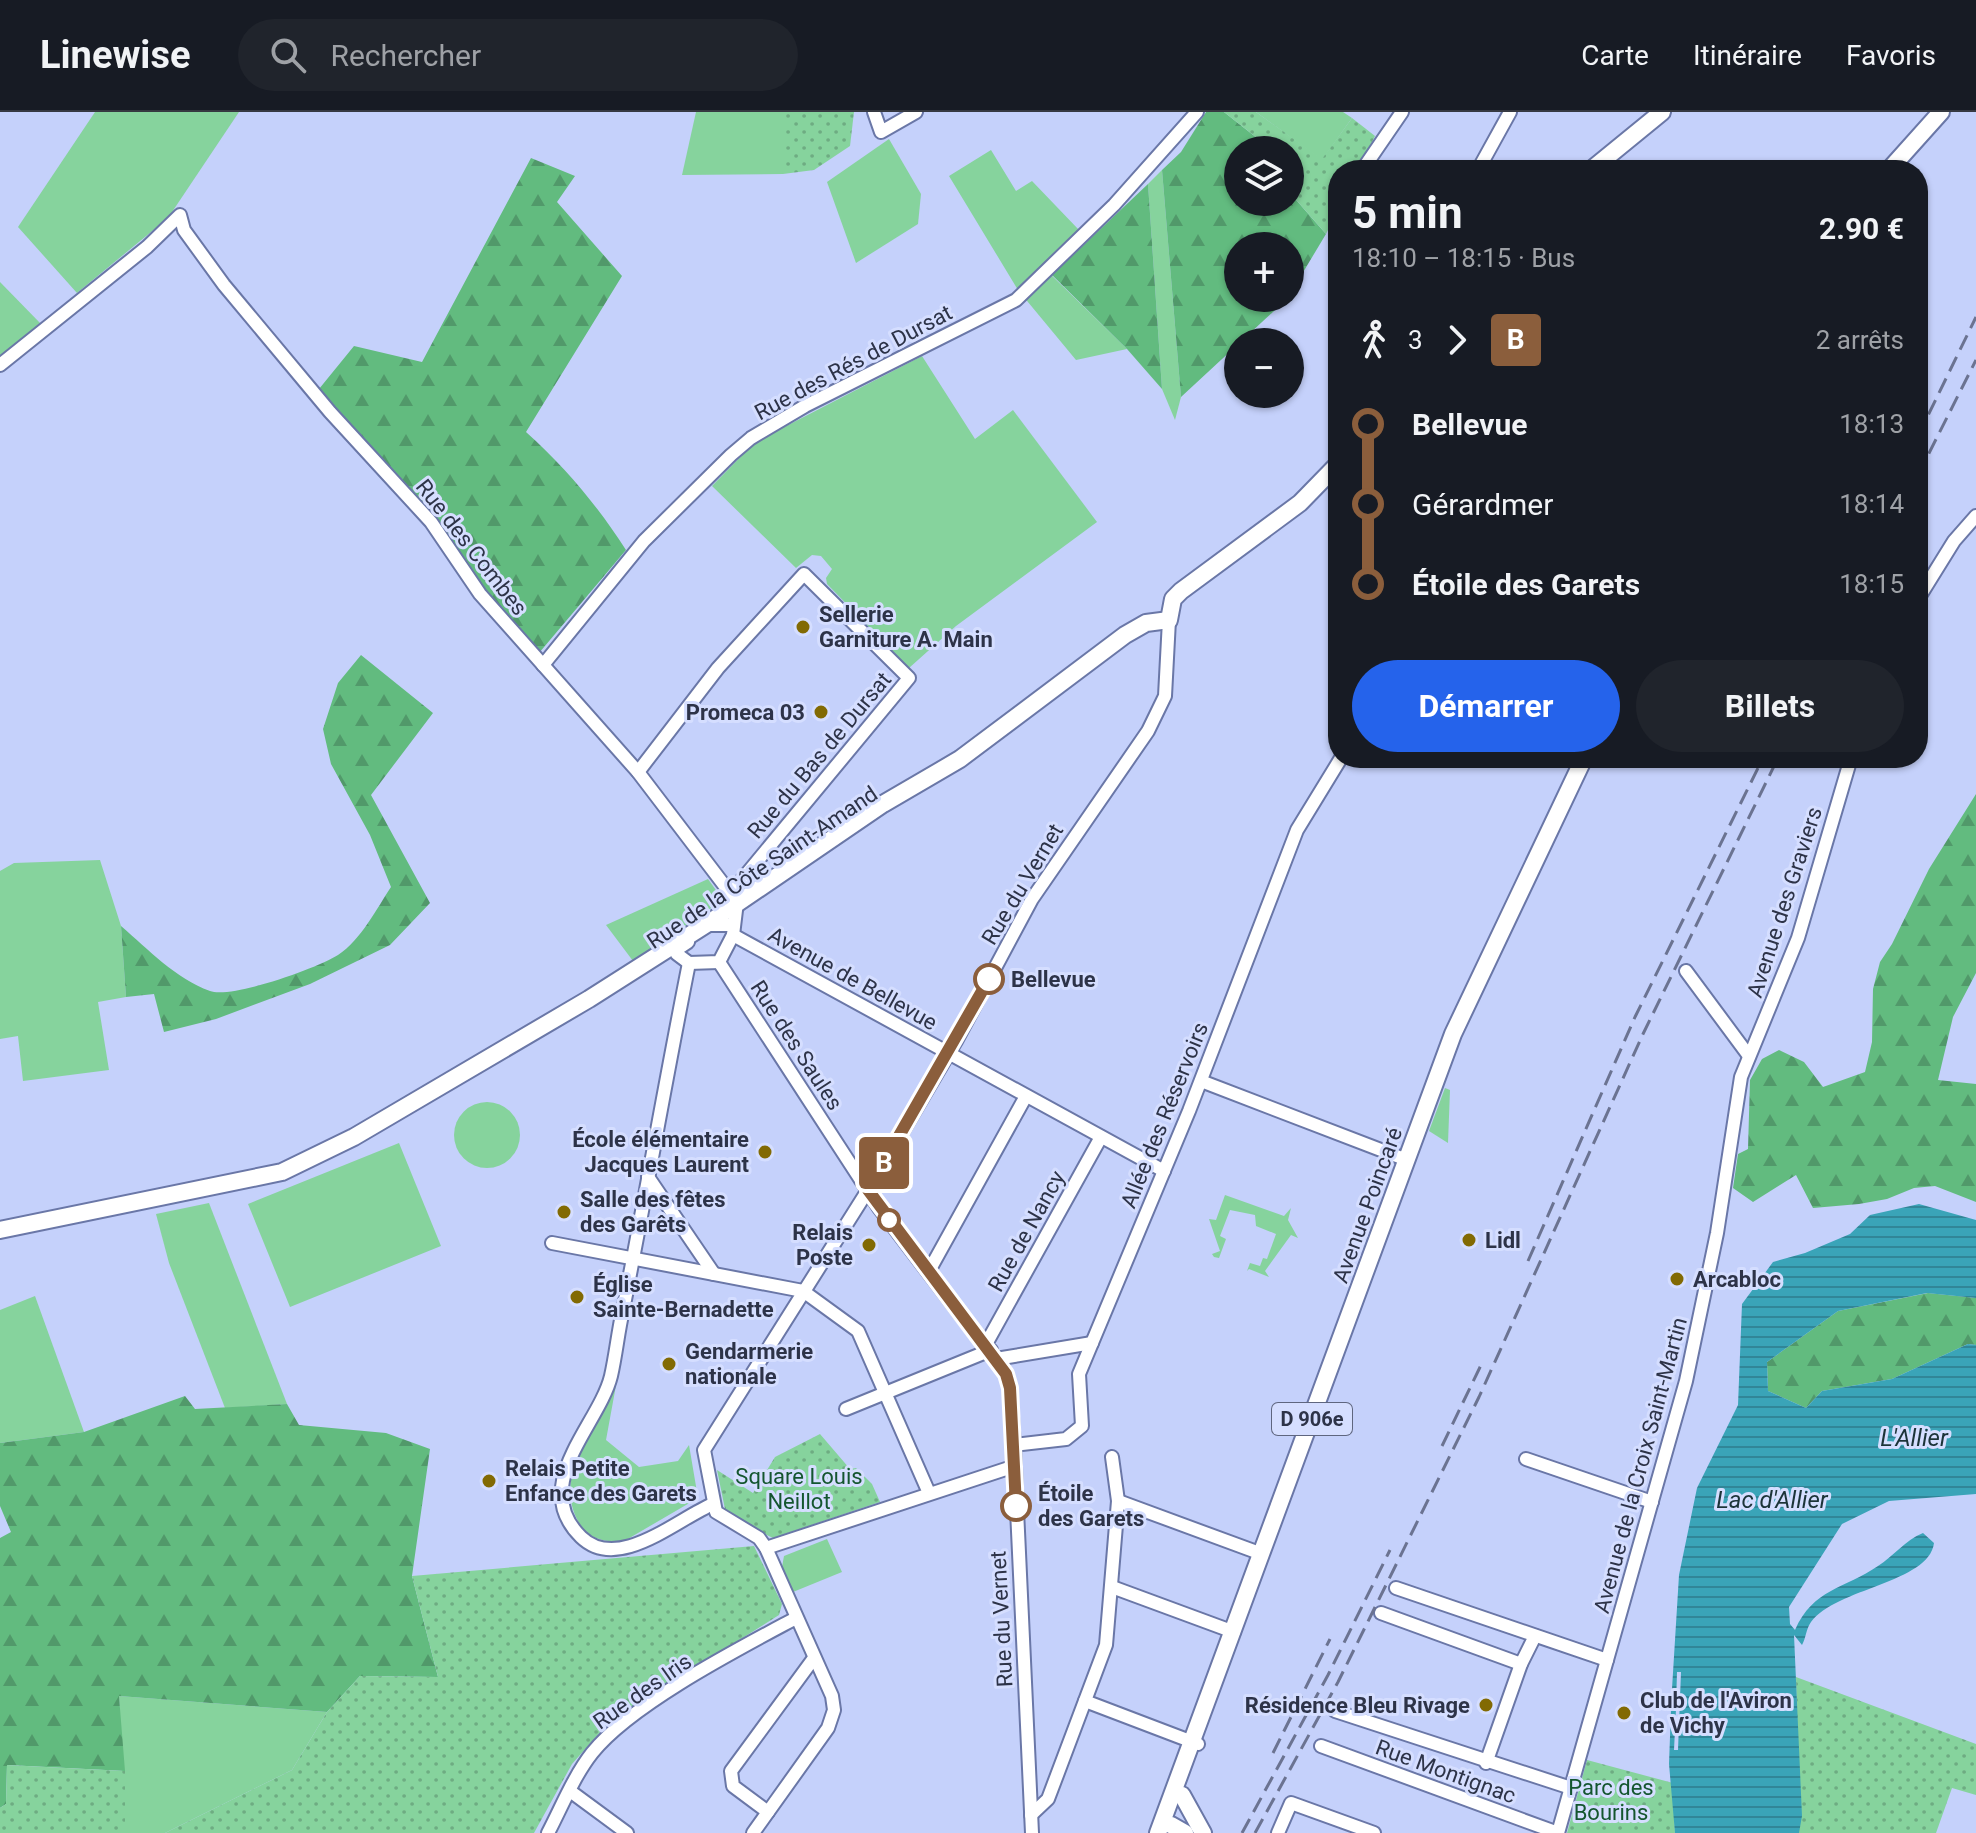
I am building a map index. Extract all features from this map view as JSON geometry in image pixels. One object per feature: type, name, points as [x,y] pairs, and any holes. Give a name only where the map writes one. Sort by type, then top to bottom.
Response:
[{"type":"main road","points":[[1603,160],[1662,112]]},
{"type":"main road","points":[[1898,160],[1941,112]]},
{"type":"main road","points":[[1169,620],[1173,599],[1181,591],[1300,503],[1328,474]]},
{"type":"main road","name":"Rue de la Côte Saint-Amand","points":[[589,999],[683,959],[729,917],[912,787],[1011,723],[1125,635],[1146,623],[1169,620]]},
{"type":"main road","name":"Avenue Poincaré","points":[[1194,1743],[1466,1004],[1579,768]]},
{"type":"main road","points":[[0,1230],[282,1172],[354,1137],[729,917]]},
{"type":"main road","name":"D 906e","points":[[1175,1796],[1194,1743]]},
{"type":"main road","points":[[1171,1831],[1175,1796]]},
{"type":"main road","points":[[1175,1796],[1203,1833]]},
{"type":"street","points":[[874,112],[881,132],[916,112]]},
{"type":"street","name":"Rue des Rés de Dursat","points":[[543,665],[644,541],[751,438],[805,406],[1016,300],[1114,205],[1197,112]]},
{"type":"street","points":[[1369,160],[1402,112]]},
{"type":"street","points":[[1484,160],[1510,112]]},
{"type":"street","name":"Rue des Combes","points":[[0,365],[147,247],[180,215],[184,230],[224,285],[330,412],[431,522],[480,594],[638,772],[729,917]]},
{"type":"street","points":[[1928,583],[1954,541],[1976,516]]},
{"type":"street","name":"Rue du Bas de Dursat","points":[[638,772],[718,668],[809,570],[909,678],[729,917],[719,962]]},
{"type":"street","name":"Rue du Vernet","points":[[1032,1833],[1010,1388],[991,1351],[868,1190],[949,1054],[1038,890],[1158,712],[1167,676],[1169,620]]},
{"type":"street","name":"Allée des Réservoirs","points":[[1014,1445],[1066,1439],[1082,1426],[1079,1374],[1201,1081],[1297,830],[1335,768]]},
{"type":"street","name":"Avenue des Graviers","points":[[1749,1056],[1793,953],[1848,768]]},
{"type":"street","name":"Avenue de Bellevue","points":[[729,917],[949,1054],[1164,1171]]},
{"type":"street","points":[[713,1504],[635,1544],[615,1549],[588,1542],[570,1523],[563,1498],[564,1472],[572,1449],[610,1378],[648,1177],[683,959],[719,962]]},
{"type":"street","name":"Rue des Saules","points":[[719,962],[868,1190]]},
{"type":"street","points":[[1686,971],[1749,1056]]},
{"type":"street","name":"Avenue de la Croix Saint-Martin","points":[[1558,1833],[1701,1316],[1741,1077],[1749,1056]]},
{"type":"street","points":[[1201,1081],[1407,1160]]},
{"type":"street","points":[[929,1271],[1026,1096]]},
{"type":"street","name":"Rue de Nancy","points":[[991,1351],[1101,1137]]},
{"type":"street","points":[[648,1177],[714,1274]]},
{"type":"street","points":[[753,1833],[832,1719],[832,1696],[766,1548],[755,1536],[720,1517],[713,1504],[704,1450],[868,1190]]},
{"type":"street","points":[[552,1243],[803,1291],[858,1331],[929,1493]]},
{"type":"street","points":[[846,1409],[991,1351],[1092,1343]]},
{"type":"street","points":[[1031,1815],[1048,1799],[1106,1645],[1118,1501],[1112,1457]]},
{"type":"street","points":[[1526,1459],[1652,1502]]},
{"type":"street","points":[[766,1548],[1015,1466]]},
{"type":"street","points":[[1118,1501],[1262,1554]]},
{"type":"street","points":[[1112,1587],[1234,1632]]},
{"type":"street","points":[[1396,1588],[1607,1660]]},
{"type":"street","points":[[1381,1613],[1521,1664]]},
{"type":"street","name":"Rue des Iris","points":[[548,1833],[591,1755],[618,1728],[695,1675],[796,1618]]},
{"type":"street","points":[[1486,1763],[1521,1664],[1535,1636]]},
{"type":"street","points":[[768,1812],[733,1786],[731,1771],[814,1658]]},
{"type":"street","points":[[1085,1701],[1194,1743]]},
{"type":"street","points":[[1335,1711],[1486,1763],[1571,1788]]},
{"type":"street","name":"Rue Montignac","points":[[1321,1746],[1558,1833]]},
{"type":"street","points":[[570,1791],[627,1833]]},
{"type":"street","points":[[1278,1833],[1291,1803],[1374,1833]]},
{"type":"green space","points":[[95,112],[239,112],[168,218],[77,293],[18,227]]},
{"type":"green space","points":[[696,112],[783,112],[783,174],[682,175]]},
{"type":"green space","points":[[783,112],[854,112],[850,146],[814,170],[783,174]]},
{"type":"green space","points":[[1206,112],[1224,112],[1254,136],[1224,136],[1224,216],[1304,216],[1304,209],[1326,234],[1304,271],[1304,232],[1224,232],[1224,312],[1273,312],[1256,328],[1224,328],[1224,357],[1181,397],[1162,170],[1181,152]]},
{"type":"green space","points":[[1224,112],[1256,112],[1290,136],[1254,136]]},
{"type":"green space","points":[[1256,112],[1343,112],[1352,118],[1322,160],[1304,147],[1304,136],[1289,136]]},
{"type":"green space","points":[[1352,118],[1375,136],[1363,160],[1328,160],[1326,234],[1304,209],[1304,146],[1322,159]]},
{"type":"green space","points":[[889,139],[921,194],[918,224],[856,263],[827,182]]},
{"type":"green space","points":[[991,150],[1016,191],[1032,181],[1079,230],[1043,267],[1127,349],[1076,360],[1018,290],[949,176]]},
{"type":"green space","points":[[531,158],[575,176],[557,202],[622,276],[526,432],[580,488],[626,550],[539,653],[485,594],[453,546],[319,389],[354,346],[422,362]]},
{"type":"green space","points":[[1162,170],[1181,397],[1175,420],[1162,389],[1148,184]]},
{"type":"green space","points":[[1148,184],[1162,389],[1127,349],[1052,275]]},
{"type":"green space","points":[[0,282],[41,324],[0,359]]},
{"type":"green space","points":[[922,356],[975,439],[1013,410],[1097,522],[956,626],[909,668],[827,584],[826,578],[832,569],[821,556],[812,555],[796,568],[712,486],[755,442]]},
{"type":"green space","points":[[361,655],[433,713],[371,795],[430,903],[390,945],[310,984],[216,1019],[164,1032],[154,994],[126,997],[121,926],[185,979],[210,991],[236,991],[294,974],[338,955],[361,932],[391,887],[370,835],[331,764],[323,729],[338,683]]},
{"type":"green space","points":[[1976,794],[1976,973],[1953,1017],[1938,1080],[1976,1084],[1976,1202],[1935,1186],[1914,1188],[1887,1199],[1813,1208],[1796,1175],[1753,1202],[1733,1188],[1738,1154],[1748,1149],[1750,1080],[1762,1059],[1779,1050],[1804,1062],[1823,1087],[1865,1072],[1872,1042],[1873,989],[1880,962],[1929,869]]},
{"type":"green space","points":[[100,860],[121,926],[126,997],[98,1002],[109,1070],[23,1081],[18,1036],[0,1039],[0,871],[14,863]]},
{"type":"green space","points":[[708,879],[723,900],[633,961],[606,925]]},
{"type":"green space","points":[[1445,1088],[1450,1090],[1448,1143],[1429,1131]]},
{"type":"green space","points":[[487,1102],[510,1112],[520,1135],[510,1158],[487,1168],[464,1158],[454,1135],[464,1112]]},
{"type":"green space","points":[[399,1143],[441,1246],[290,1307],[248,1204]]},
{"type":"green space","points":[[1225,1195],[1284,1216],[1291,1208],[1288,1220],[1298,1238],[1291,1235],[1265,1271],[1269,1277],[1249,1269],[1247,1271],[1250,1263],[1260,1266],[1263,1258],[1267,1259],[1276,1234],[1256,1226],[1255,1215],[1230,1210],[1220,1236],[1226,1239],[1219,1258],[1212,1254],[1220,1251],[1209,1219],[1216,1220]]},
{"type":"green space","points":[[209,1203],[287,1404],[225,1408],[169,1263],[156,1214]]},
{"type":"green space","points":[[1928,1293],[1976,1298],[1976,1345],[1968,1344],[1892,1379],[1822,1391],[1806,1408],[1768,1391],[1767,1362],[1838,1311]]},
{"type":"green space","points":[[35,1296],[84,1432],[0,1443],[0,1310]]},
{"type":"green space","points":[[617,1380],[606,1440],[639,1467],[678,1461],[689,1445],[698,1498],[626,1540],[614,1541],[595,1538],[585,1531],[573,1508],[570,1489],[573,1470],[588,1432]]},
{"type":"green space","points":[[185,1396],[195,1409],[287,1404],[299,1425],[386,1433],[430,1449],[412,1576],[438,1677],[360,1676],[327,1712],[119,1696],[125,1771],[7,1765],[6,1804],[0,1808],[0,1538],[11,1532],[0,1506],[0,1443],[84,1432]]},
{"type":"green space","name":"Square Louis Neillot","points":[[820,1434],[850,1469],[856,1468],[872,1484],[880,1502],[773,1538],[730,1517],[725,1509],[717,1470],[753,1493],[775,1457]]},
{"type":"green space","points":[[827,1539],[842,1572],[793,1592],[782,1567],[784,1556]]},
{"type":"green space","points":[[754,1546],[782,1604],[779,1615],[609,1722],[572,1764],[534,1833],[165,1833],[292,1770],[327,1712],[360,1676],[438,1677],[412,1576]]},
{"type":"green space","points":[[1796,1677],[1976,1744],[1976,1795],[1952,1788],[1936,1833],[1799,1833]]},
{"type":"green space","points":[[119,1696],[327,1712],[292,1770],[165,1833],[125,1833]]},
{"type":"green space","name":"Parc des Bourins","points":[[1587,1760],[1673,1783],[1675,1833],[1567,1833]]},
{"type":"green space","points":[[7,1765],[125,1771],[125,1833],[0,1833],[0,1808],[6,1804]]},
{"type":"water","points":[[1919,1204],[1976,1220],[1976,1298],[1927,1293],[1838,1311],[1767,1362],[1768,1391],[1806,1408],[1822,1391],[1892,1379],[1968,1344],[1976,1345],[1976,1494],[1889,1501],[1842,1524],[1789,1607],[1790,1624],[1795,1630],[1802,1616],[1820,1598],[1878,1566],[1911,1540],[1923,1533],[1934,1543],[1928,1556],[1916,1567],[1823,1610],[1811,1622],[1802,1645],[1794,1635],[1802,1816],[1799,1833],[1675,1833],[1669,1764],[1671,1709],[1676,1709],[1674,1750],[1678,1750],[1681,1672],[1677,1672],[1676,1706],[1671,1705],[1679,1575],[1697,1488],[1738,1405],[1742,1304],[1773,1262],[1805,1253],[1850,1234],[1870,1215]]},
{"type":"railway","points":[[1928,415],[1976,317]]},
{"type":"railway","points":[[1928,455],[1976,360]]},
{"type":"railway","points":[[1528,1261],[1635,1017],[1758,768]]},
{"type":"railway","points":[[1255,1833],[1338,1682],[1479,1397],[1643,1034],[1773,768]]},
{"type":"railway","points":[[1442,1446],[1482,1363]]},
{"type":"railway","points":[[1242,1833],[1328,1675],[1390,1550]]},
{"type":"railway","points":[[1273,1753],[1330,1639]]},
{"type":"bus line","name":"B","points":[[989,979],[949,1054],[868,1190],[1006,1374],[1010,1388],[1016,1506]]},
{"type":"place","name":"Sellerie Garniture A. Main","points":[[803,627]]},
{"type":"place","name":"Promeca 03","points":[[821,712]]},
{"type":"place","name":"Bellevue","points":[[989,979]]},
{"type":"place","name":"École élémentaire Jacques Laurent","points":[[765,1152]]},
{"type":"place","name":"Salle des fêtes des Garêts","points":[[564,1212]]},
{"type":"place","name":"Lidl","points":[[1469,1240]]},
{"type":"place","name":"Relais Poste","points":[[869,1245]]},
{"type":"place","name":"Arcabloc","points":[[1677,1279]]},
{"type":"place","name":"Église Sainte-Bernadette","points":[[577,1297]]},
{"type":"place","name":"Gendarmerie nationale","points":[[669,1364]]},
{"type":"place","name":"Relais Petite Enfance des Garets","points":[[489,1481]]},
{"type":"place","name":"Étoile des Garets","points":[[1016,1506]]},
{"type":"place","name":"Résidence Bleu Rivage","points":[[1486,1705]]},
{"type":"place","name":"Club de l'Aviron de Vichy","points":[[1624,1713]]},
{"type":"water label","name":"L'Allier","points":[[1914,1438]]},
{"type":"water label","name":"Lac d'Allier","points":[[1772,1500]]}]
